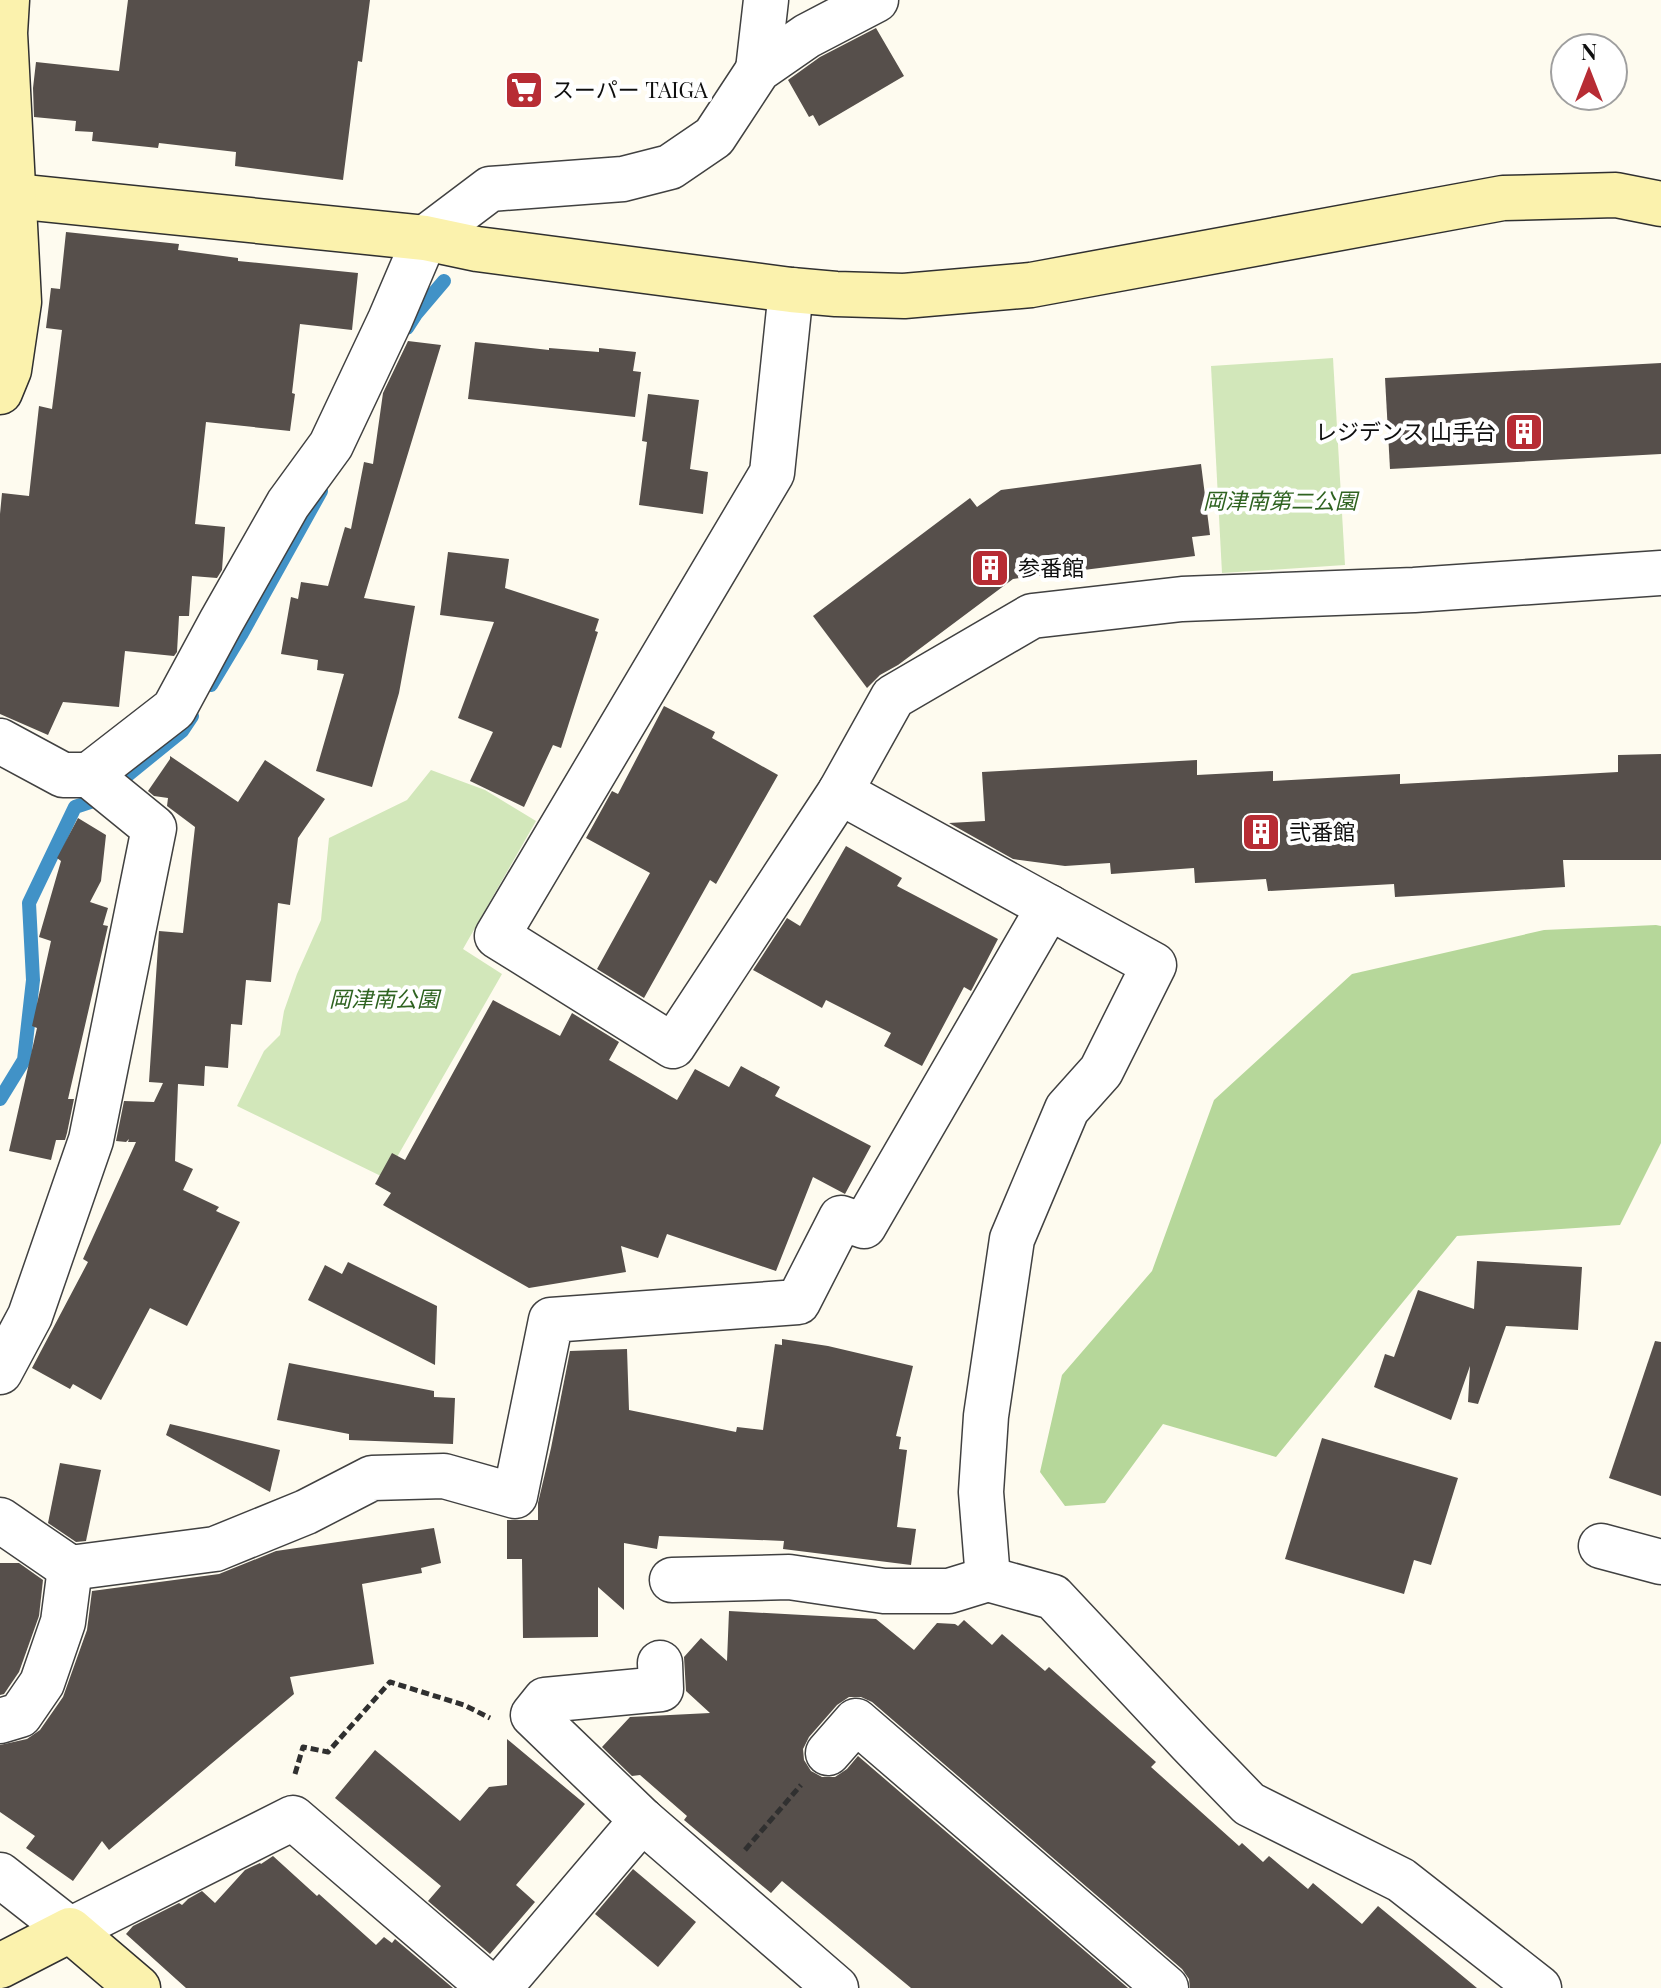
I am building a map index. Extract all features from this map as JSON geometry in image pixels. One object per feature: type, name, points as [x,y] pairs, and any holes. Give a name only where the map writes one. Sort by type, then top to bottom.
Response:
[{"type":"street","points":[[0,392],[9,370],[14,196],[5,33],[7,0]]},
{"type":"street","points":[[758,70],[766,0]]},
{"type":"street","points":[[0,741],[63,775],[89,775],[174,709],[288,504],[331,445],[425,238],[490,189],[623,179],[670,167],[714,137],[758,70],[809,18],[876,0]]},
{"type":"street","points":[[14,196],[425,238],[477,249],[791,290],[904,296],[1031,285],[1503,198],[1616,195],[1661,204]]},
{"type":"street","points":[[791,290],[772,473],[497,936],[673,1046],[840,792],[893,697],[1032,616],[1182,599],[1414,590],[1661,573]]},
{"type":"street","points":[[0,1372],[30,1316],[91,1140],[154,828],[89,775]]},
{"type":"street","points":[[840,792],[1154,965],[1101,1071],[1067,1109],[1012,1239],[986,1416],[981,1492],[988,1579]]},
{"type":"street","points":[[0,1520],[70,1568],[215,1549],[306,1512],[372,1478],[444,1476],[515,1496],[551,1320],[798,1302],[841,1218],[864,1226],[1049,907]]},
{"type":"street","points":[[1601,1546],[1661,1562]]},
{"type":"street","points":[[0,1721],[20,1715],[42,1683],[63,1622],[70,1568]]},
{"type":"street","points":[[672,1580],[789,1577],[884,1591],[949,1591],[988,1579],[1053,1597],[1249,1804],[1401,1880],[1539,1988]]},
{"type":"street","points":[[660,1663],[661,1689],[545,1700],[533,1715],[642,1820],[836,1988]]},
{"type":"street","points":[[828,1753],[856,1721],[1166,1988]]},
{"type":"street","points":[[0,1966],[293,1818],[491,1988]]},
{"type":"street","points":[[499,1988],[642,1820]]},
{"type":"street","points":[[0,1875],[138,1988]]},
{"type":"path","points":[[293,1818],[290,1791],[303,1747],[328,1752],[390,1682],[464,1705]]},
{"type":"path","points":[[715,1884],[828,1753]]},
{"type":"green space","name":"岡津南第二公園","points":[[1333,358],[1345,565],[1222,573],[1211,366]]},
{"type":"green space","name":"岡津南公園","points":[[431,770],[485,790],[536,821],[463,949],[502,974],[385,1178],[237,1106],[264,1051],[280,1035],[284,1011],[297,974],[321,920],[329,838],[407,800]]},
{"type":"green space","points":[[1661,926],[1661,1143],[1620,1225],[1457,1236],[1276,1457],[1163,1424],[1105,1503],[1065,1506],[1040,1472],[1062,1375],[1152,1271],[1214,1100],[1352,974],[1544,930]]},
{"type":"building","points":[[128,0],[370,0],[362,62],[358,61],[343,180],[235,166],[236,152],[159,143],[158,148],[92,141],[93,132],[75,131],[76,121],[34,117],[36,62],[119,71]]},
{"type":"building","points":[[876,28],[904,76],[819,126],[813,115],[809,117],[788,80],[820,57]]},
{"type":"building","points":[[66,232],[179,244],[178,250],[238,258],[238,261],[358,273],[352,330],[300,324],[290,431],[206,422],[195,524],[225,527],[222,570],[217,578],[192,576],[189,616],[179,616],[177,652],[174,656],[125,651],[119,707],[63,702],[48,735],[0,714],[0,514],[2,493],[29,496],[39,406],[52,409],[62,330],[46,328],[51,288],[60,289]]},
{"type":"building","points":[[408,341],[441,345],[364,598],[415,606],[399,693],[372,787],[316,771],[344,674],[317,670],[318,660],[281,654],[291,597],[298,599],[301,582],[328,586],[345,527],[351,529],[364,462],[373,464],[383,393]]},
{"type":"building","points":[[475,342],[549,350],[599,352],[599,348],[636,352],[633,371],[641,372],[635,417],[468,399]]},
{"type":"building","name":"レジデンス 山手台","points":[[1661,363],[1661,454],[1390,469],[1385,378]]},
{"type":"building","points":[[648,394],[699,400],[690,469],[708,472],[703,514],[639,505],[647,442],[642,441]]},
{"type":"building","name":"参番館","points":[[1201,464],[1210,535],[1192,537],[1195,556],[1013,579],[898,665],[880,675],[867,688],[813,616],[970,498],[977,507],[1001,490]]},
{"type":"building","points":[[448,552],[509,559],[505,588],[599,619],[595,631],[598,632],[561,748],[553,745],[524,807],[470,781],[493,732],[458,718],[494,622],[440,615]]},
{"type":"building","points":[[664,706],[715,732],[712,738],[778,775],[716,884],[710,880],[644,998],[597,969],[650,873],[586,838],[612,791],[618,794]]},
{"type":"building","name":"弐番館","points":[[1661,754],[1661,860],[1563,860],[1565,887],[1395,897],[1394,884],[1268,891],[1266,879],[1195,883],[1194,868],[1111,874],[1110,863],[1065,866],[1013,859],[949,823],[985,821],[982,772],[1197,760],[1197,775],[1273,771],[1273,781],[1400,774],[1400,784],[1618,772],[1618,755]]},
{"type":"building","points":[[170,756],[238,802],[265,760],[325,799],[298,838],[290,905],[278,903],[271,982],[246,980],[242,1025],[231,1024],[228,1068],[205,1066],[204,1086],[178,1084],[175,1161],[193,1169],[183,1190],[219,1207],[216,1211],[240,1222],[187,1326],[150,1308],[101,1400],[73,1384],[70,1389],[32,1368],[88,1262],[83,1259],[136,1142],[128,1142],[129,1139],[126,1142],[116,1141],[124,1101],[154,1102],[163,1083],[149,1082],[159,931],[183,933],[195,827],[167,806],[168,798],[154,796],[148,791]]},
{"type":"building","points":[[78,818],[106,835],[101,881],[90,902],[108,908],[103,925],[108,926],[68,1099],[74,1099],[67,1133],[65,1140],[56,1140],[51,1160],[9,1151],[37,1028],[32,1026],[51,941],[39,937],[61,861],[57,858]]},
{"type":"building","points":[[846,846],[902,878],[897,886],[998,939],[971,991],[964,987],[922,1066],[884,1046],[891,1033],[826,1000],[822,1008],[753,970],[787,918],[800,926]]},
{"type":"building","points":[[493,1000],[560,1036],[572,1013],[619,1042],[609,1060],[677,1100],[695,1069],[729,1087],[741,1066],[780,1087],[775,1096],[871,1146],[845,1194],[813,1177],[776,1271],[667,1234],[658,1258],[621,1246],[626,1272],[529,1288],[383,1205],[391,1193],[375,1184],[392,1153],[405,1160]]},
{"type":"building","points":[[1477,1261],[1582,1267],[1578,1330],[1506,1326],[1478,1404],[1468,1402],[1470,1366],[1451,1420],[1374,1387],[1385,1354],[1394,1357],[1418,1290],[1474,1309]]},
{"type":"building","points":[[348,1262],[437,1306],[435,1365],[308,1300],[325,1265],[342,1274]]},
{"type":"building","points":[[782,1339],[828,1346],[913,1366],[896,1436],[901,1437],[899,1449],[907,1450],[897,1527],[916,1529],[911,1565],[783,1549],[784,1541],[659,1536],[657,1549],[624,1543],[624,1610],[598,1587],[598,1637],[523,1638],[522,1559],[507,1559],[507,1520],[538,1520],[538,1503],[570,1351],[627,1349],[629,1410],[736,1432],[737,1427],[763,1430],[775,1344],[782,1345]]},
{"type":"building","points":[[1655,1341],[1661,1342],[1661,1496],[1609,1478]]},
{"type":"building","points":[[289,1363],[434,1391],[434,1397],[455,1398],[453,1444],[349,1440],[349,1434],[277,1420]]},
{"type":"building","points":[[170,1424],[280,1450],[270,1492],[166,1435]]},
{"type":"building","points":[[1322,1438],[1458,1478],[1431,1565],[1414,1560],[1404,1594],[1285,1559]]},
{"type":"building","points":[[60,1463],[101,1470],[86,1541],[76,1542],[48,1523]]},
{"type":"building","points":[[434,1528],[441,1563],[421,1568],[422,1573],[362,1584],[374,1664],[290,1677],[294,1694],[109,1850],[102,1841],[73,1881],[26,1848],[35,1836],[0,1812],[0,1745],[27,1739],[40,1730],[63,1697],[87,1630],[92,1591],[219,1574],[276,1551]]},
{"type":"building","points":[[0,1563],[19,1563],[43,1580],[39,1616],[19,1672],[4,1694],[0,1695]]},
{"type":"building","points":[[729,1611],[876,1619],[914,1650],[937,1623],[958,1626],[964,1620],[992,1645],[1002,1634],[1045,1671],[1049,1667],[1156,1762],[1151,1767],[1239,1846],[1242,1843],[1263,1862],[1269,1856],[1308,1889],[1313,1883],[1362,1924],[1378,1906],[1477,1988],[1190,1988],[1189,1979],[1182,1969],[872,1702],[861,1697],[849,1697],[837,1705],[809,1737],[803,1749],[804,1760],[811,1771],[822,1777],[835,1777],[858,1756],[1128,1988],[911,1988],[782,1881],[771,1893],[684,1820],[687,1816],[640,1775],[632,1776],[602,1747],[630,1717],[710,1713],[686,1691],[684,1657],[701,1638],[727,1661]]},
{"type":"building","points":[[507,1739],[585,1804],[516,1885],[535,1902],[490,1954],[428,1901],[441,1886],[335,1798],[375,1750],[460,1821],[489,1787],[507,1785]]},
{"type":"building","points":[[273,1856],[376,1945],[384,1937],[392,1943],[395,1939],[453,1988],[186,1988],[126,1934],[133,1926],[179,1903],[182,1905],[202,1891],[215,1903],[245,1870]]},
{"type":"building","points":[[633,1869],[696,1922],[658,1967],[595,1914]]},
{"type":"waterway","points":[[407,328],[444,281]]},
{"type":"waterway","points":[[211,685],[321,491]]},
{"type":"waterway","points":[[0,1099],[24,1060],[33,980],[29,903],[75,807],[93,801],[124,778],[182,731],[192,716]]},
{"type":"place","name":"スーパー TAIGA","points":[[524,90]]},
{"type":"place","name":"レジデンス 山手台","points":[[1524,432]]},
{"type":"place","name":"参番館","points":[[990,568]]},
{"type":"place","name":"弐番館","points":[[1261,832]]}]
